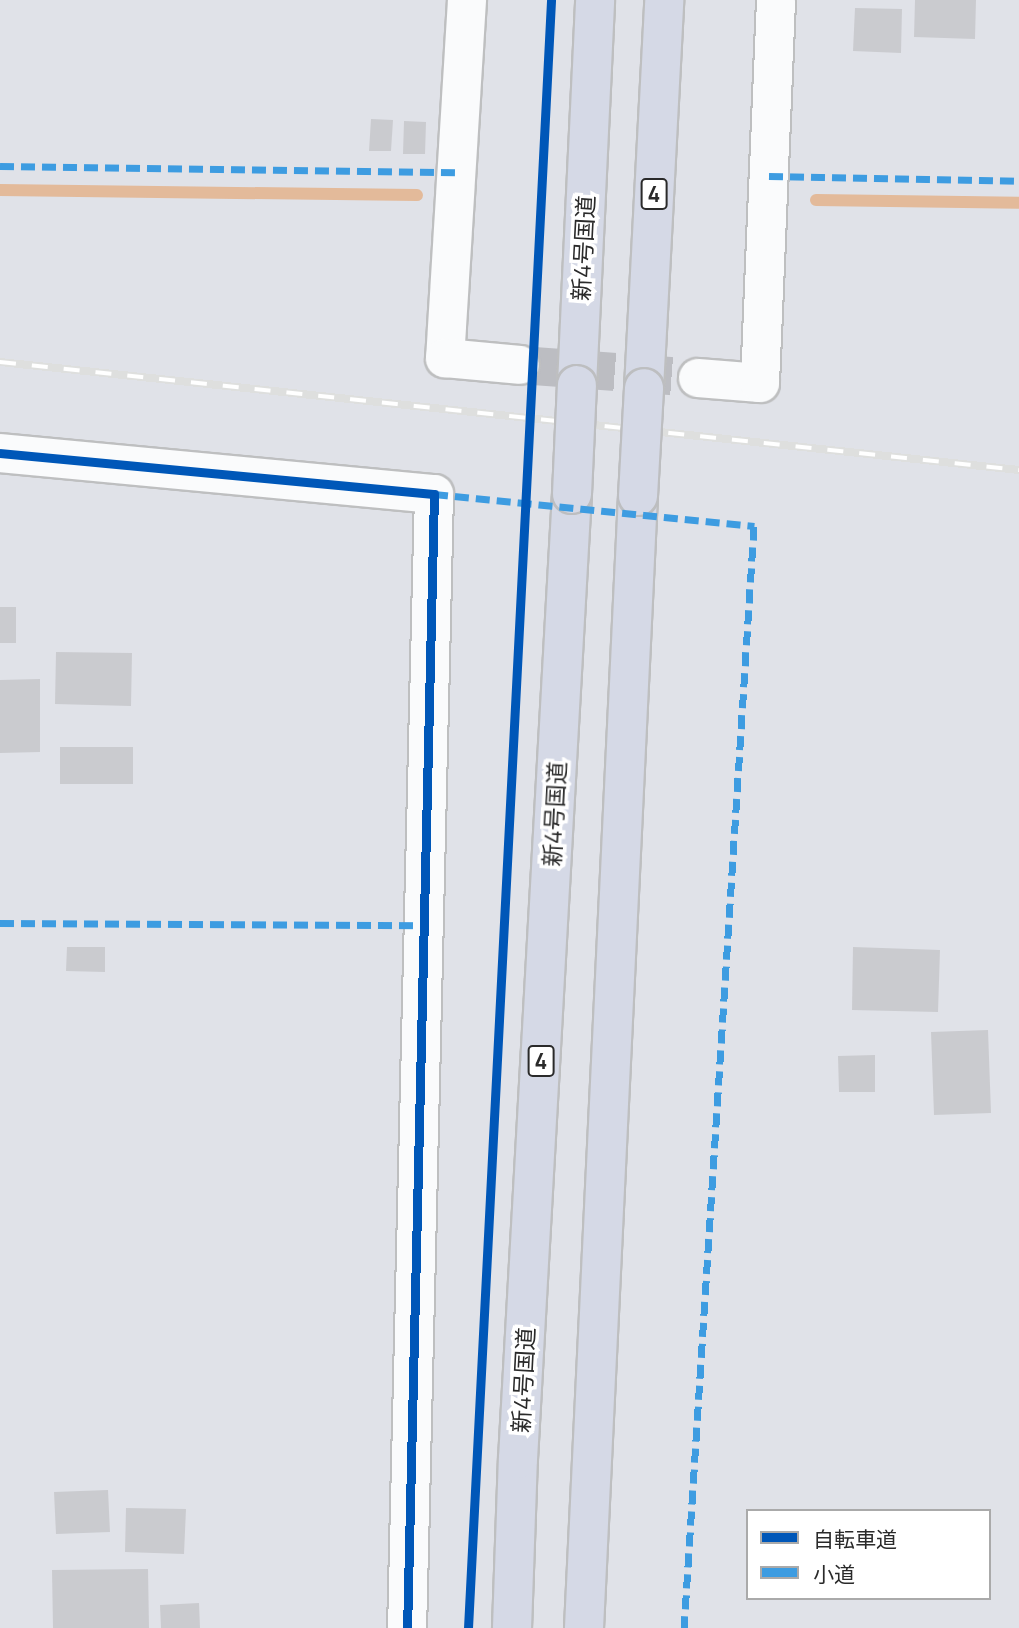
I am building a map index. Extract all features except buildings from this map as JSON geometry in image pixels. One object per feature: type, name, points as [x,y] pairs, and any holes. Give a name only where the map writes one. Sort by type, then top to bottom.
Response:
[{"type":"highway","name":"新4号国道","points":[[512,1628],[519,1445],[572,494],[595,0]]},
{"type":"highway","name":"4","points":[[583,1628],[664,0]]},
{"type":"street","points":[[467,0],[445,358],[520,365]]},
{"type":"street","points":[[698,378],[760,383],[776,0]]},
{"type":"street","points":[[0,453],[434,494],[407,1628]]},
{"type":"waterway","points":[[0,190],[417,195]]},
{"type":"waterway","points":[[816,200],[1019,203]]},
{"type":"tunnel","points":[[520,365],[698,378]]},
{"type":"railway","points":[[0,362],[1019,470]]},
{"type":"marked path","points":[[0,166],[456,172]]},
{"type":"marked path","points":[[769,176],[1019,181]]},
{"type":"marked path","points":[[434,494],[754,526],[684,1628]]},
{"type":"marked path","points":[[0,923],[424,925]]},
{"type":"cycle path","points":[[468,1628],[551,0]]},
{"type":"cycle path","points":[[0,453],[434,494],[407,1628]]}]
